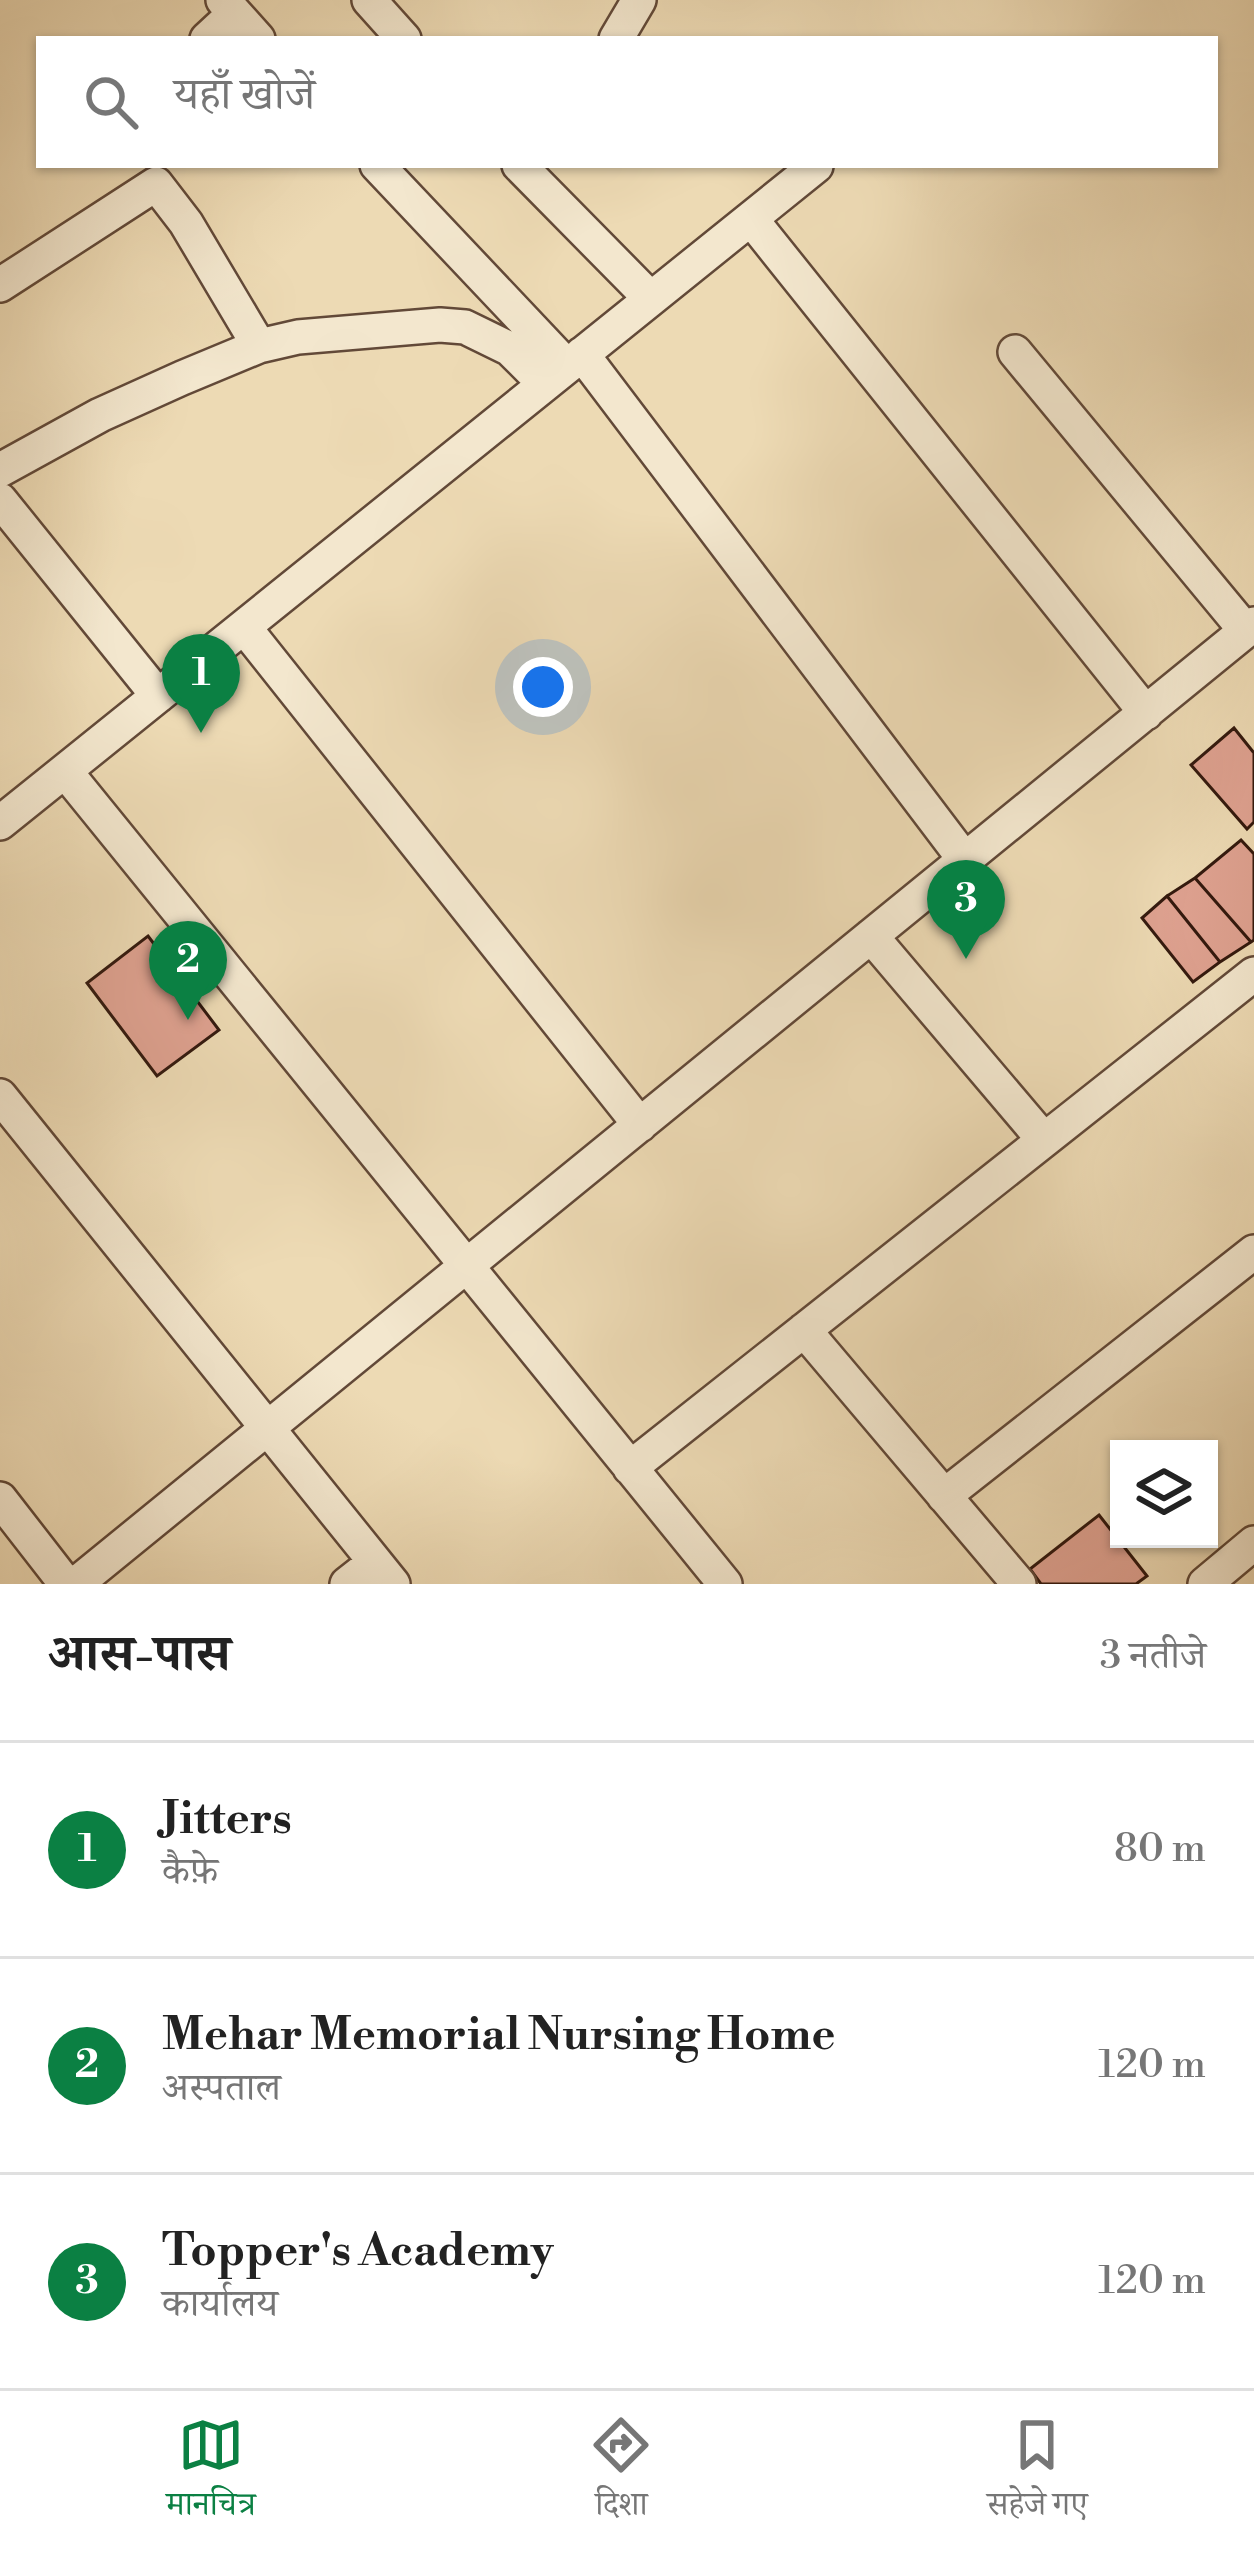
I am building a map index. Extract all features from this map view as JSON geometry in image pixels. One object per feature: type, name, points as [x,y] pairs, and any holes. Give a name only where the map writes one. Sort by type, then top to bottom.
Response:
[{"type":"street","points":[[369,0],[401,36]]},
{"type":"street","points":[[618,36],[639,0]]},
{"type":"street","points":[[209,36],[228,7],[255,36]]},
{"type":"street","points":[[380,168],[565,368],[965,860]]},
{"type":"street","points":[[522,168],[651,298]]},
{"type":"street","points":[[0,823],[814,168]]},
{"type":"street","points":[[0,285],[152,174],[259,346]]},
{"type":"street","points":[[751,219],[1145,712]]},
{"type":"street","points":[[0,470],[100,415],[259,346],[298,337],[440,325],[465,328],[565,368]]},
{"type":"street","points":[[76,1584],[1250,628],[1015,352]]},
{"type":"street","points":[[6,518],[158,696]]},
{"type":"street","points":[[244,627],[640,1125]]},
{"type":"street","points":[[65,770],[724,1584]]},
{"type":"street","points":[[872,936],[1044,1140]]},
{"type":"street","points":[[630,1468],[1254,974]]},
{"type":"street","points":[[0,1096],[384,1573],[347,1584]]},
{"type":"street","points":[[944,1496],[1254,1252]]},
{"type":"street","points":[[804,1330],[1019,1584]]},
{"type":"street","points":[[0,1499],[66,1584]]},
{"type":"street","points":[[1205,1584],[1254,1543]]},
{"type":"building","points":[[1234,728],[1254,753],[1254,822],[1247,829],[1191,765]]},
{"type":"building","points":[[1241,840],[1254,854],[1251,942],[1195,878]]},
{"type":"building","points":[[1195,878],[1251,942],[1220,962],[1167,896]]},
{"type":"building","points":[[1167,896],[1220,962],[1193,982],[1142,918]]},
{"type":"building","points":[[148,936],[219,1030],[157,1076],[87,983]]},
{"type":"building","points":[[1099,1515],[1110,1529],[1110,1548],[1125,1548],[1147,1576],[1136,1584],[1041,1584],[1030,1569]]},
{"type":"place","name":"Jitters","points":[[201,733]]},
{"type":"place","name":"Topper's Academy","points":[[966,959]]},
{"type":"place","name":"Mehar Memorial Nursing Home","points":[[188,1020]]}]
